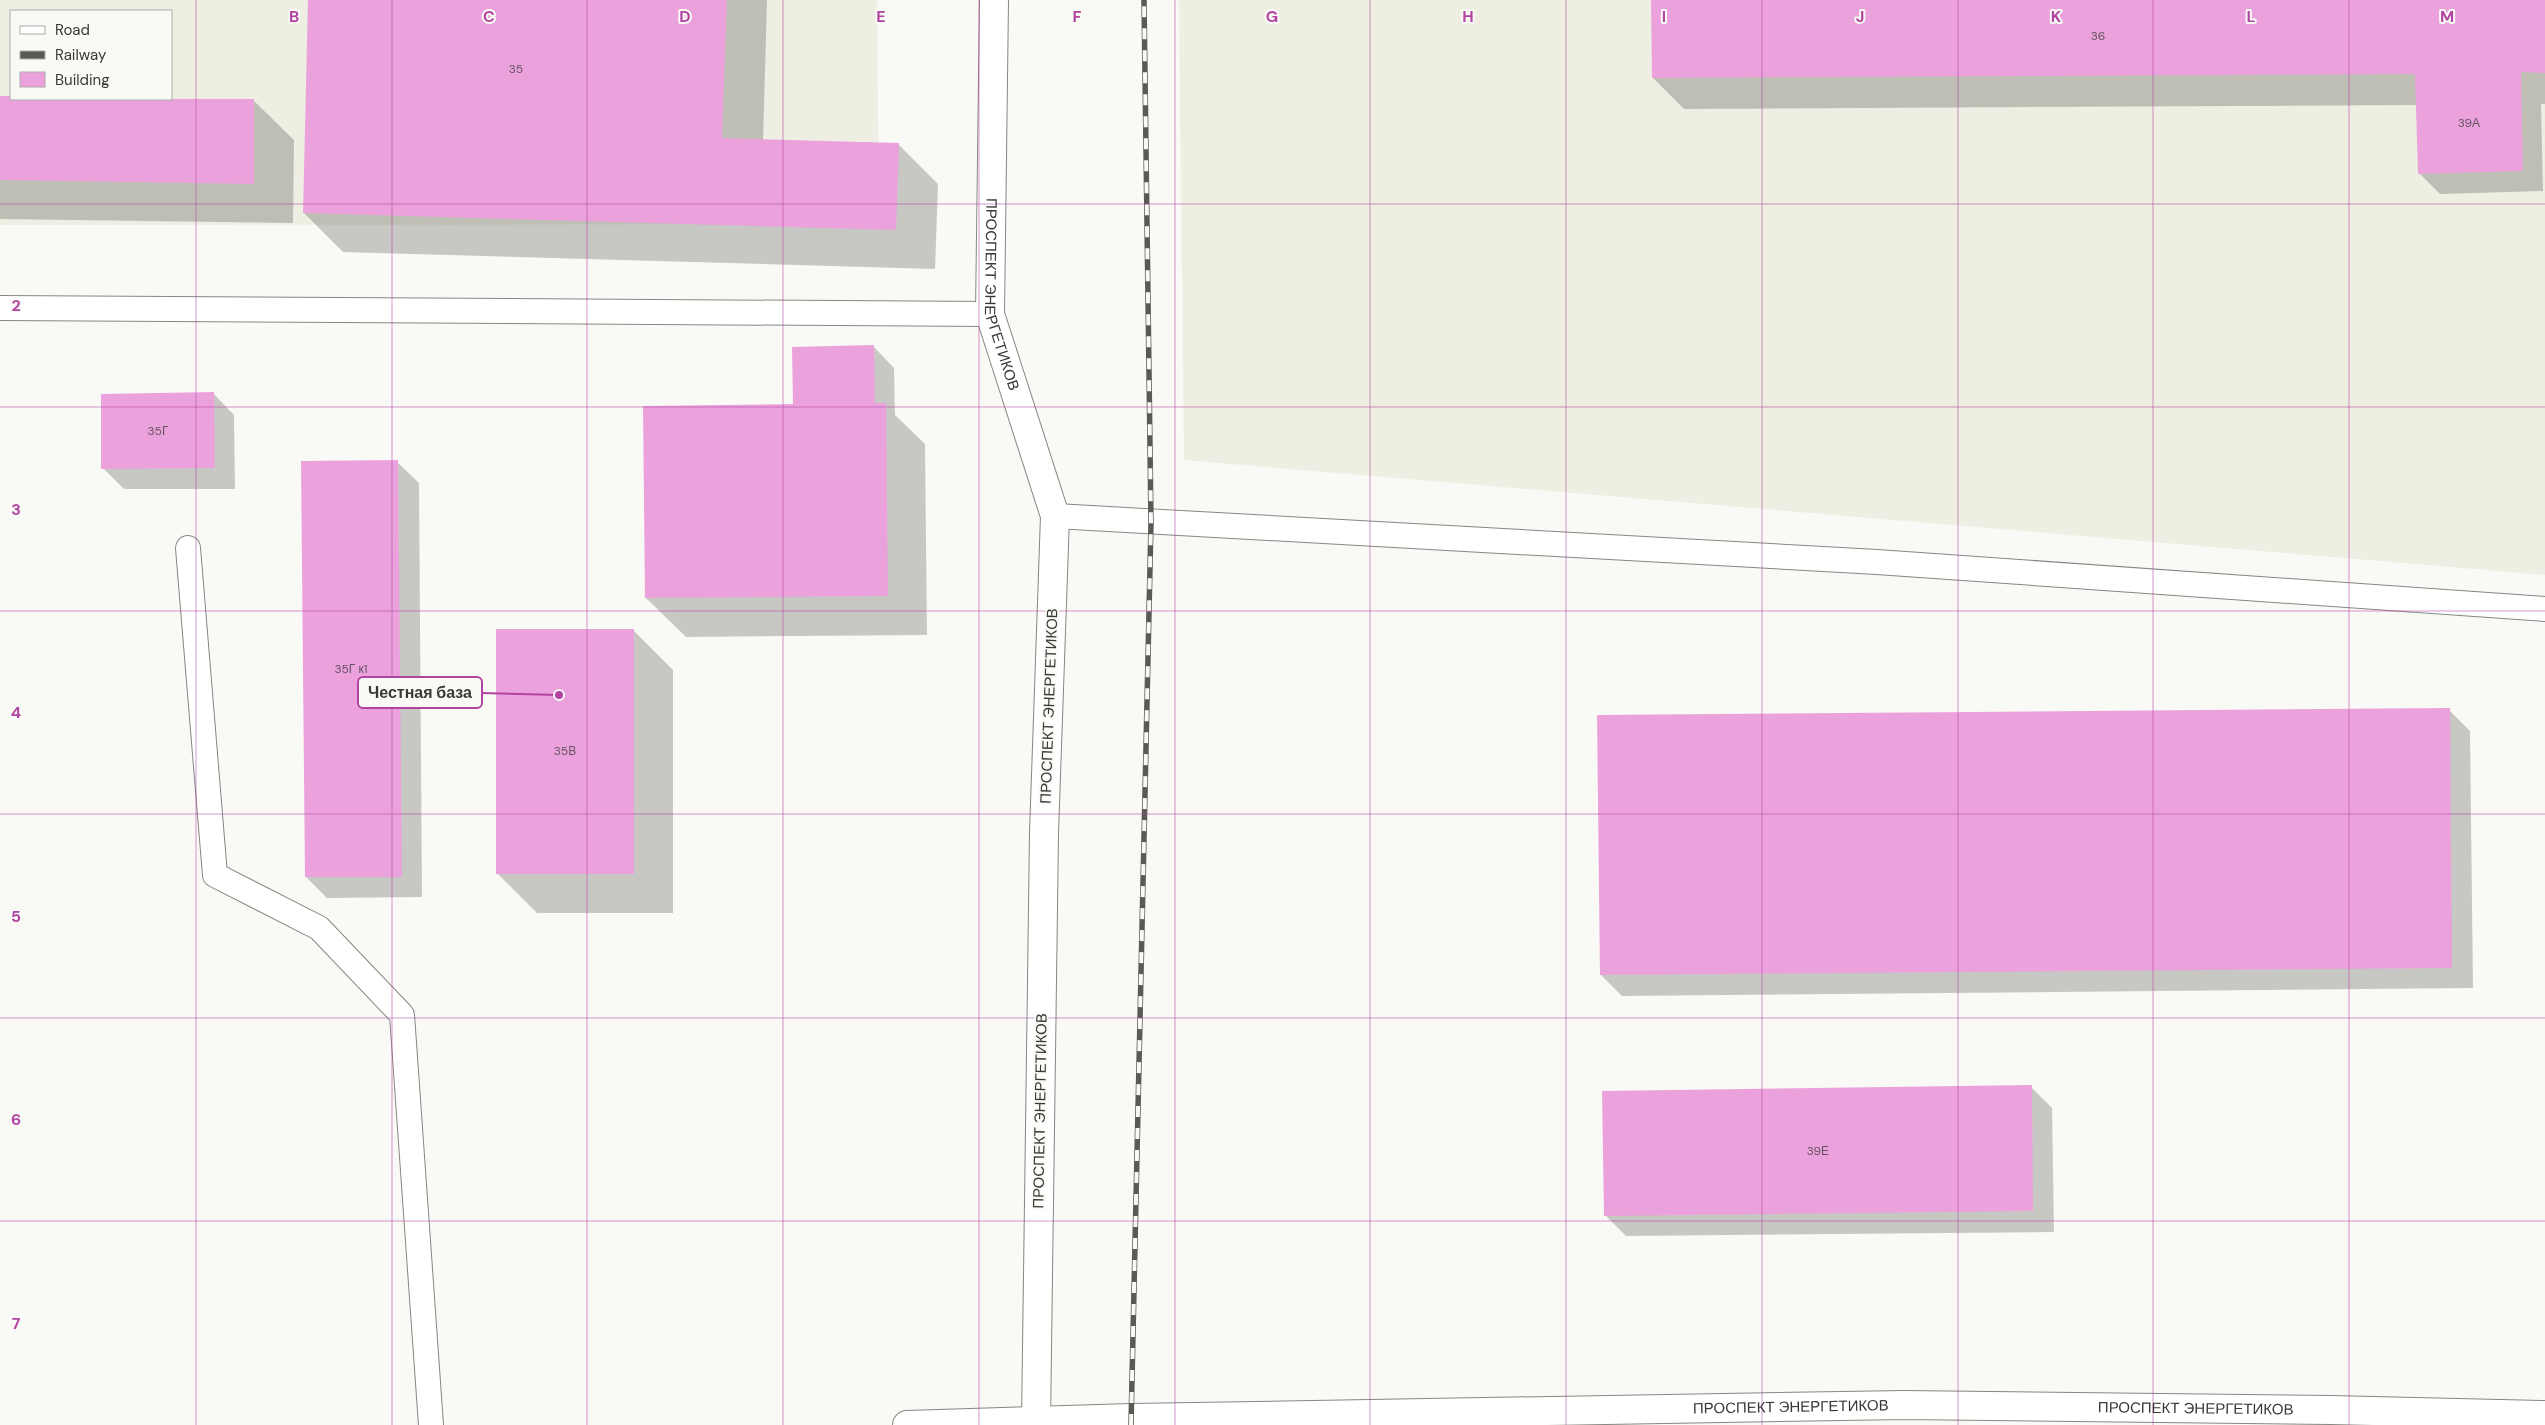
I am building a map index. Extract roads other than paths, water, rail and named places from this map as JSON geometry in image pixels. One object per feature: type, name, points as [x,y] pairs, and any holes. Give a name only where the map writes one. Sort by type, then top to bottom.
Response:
[{"type":"street","name":"ПРОСПЕКТ ЭНЕРГЕТИКОВ","points":[[994,0],[990,314],[1055,516],[1044,834],[1036,1424]]},
{"type":"street","name":"ПРОСПЕКТ ЭНЕРГЕТИКОВ","points":[[907,1425],[1036,1424],[1142,1418],[1904,1405],[2331,1410],[2545,1415]]},
{"type":"lane","points":[[0,308],[990,314]]},
{"type":"lane","points":[[1055,516],[1867,561],[2545,609]]},
{"type":"lane","points":[[188,548],[215,875],[319,928],[402,1015],[431,1425]]},
{"type":"railway","points":[[1131,1425],[1151,522],[1144,0]]},
{"type":"place","name":"Честная база","points":[[559,695]]}]
